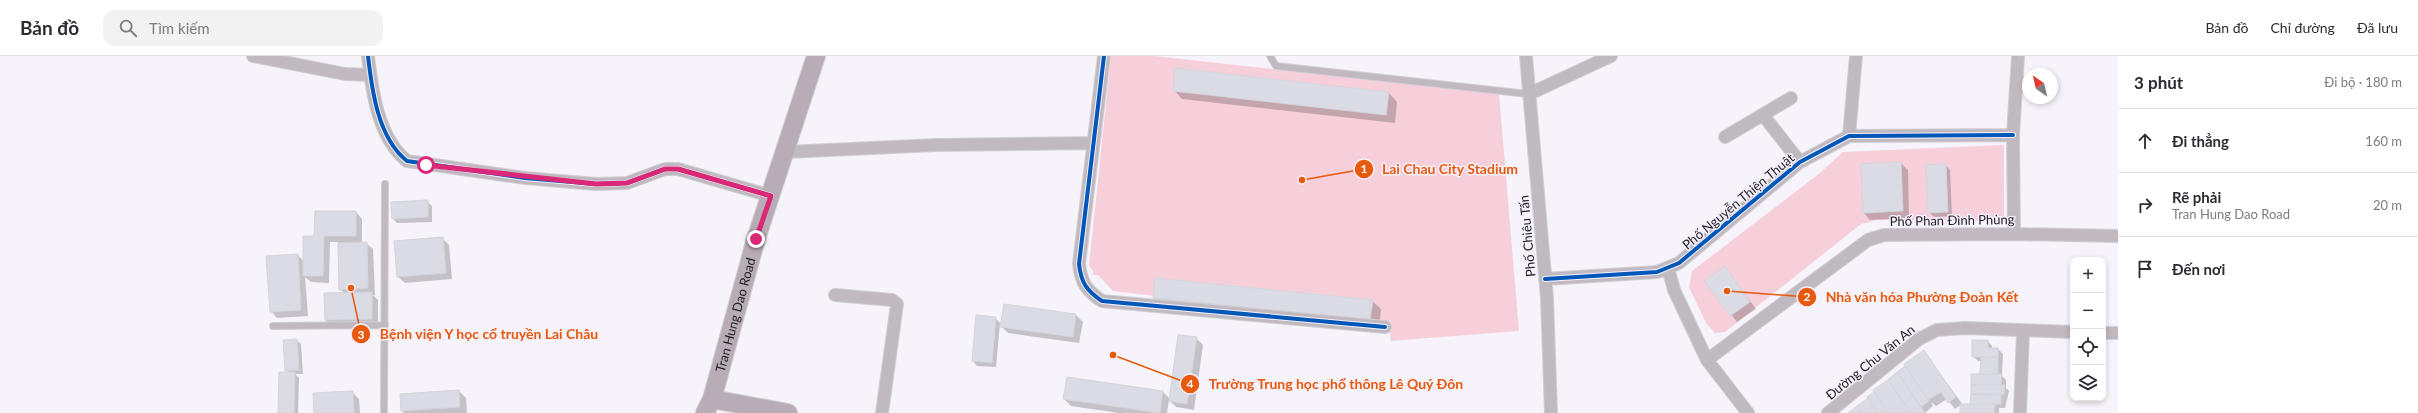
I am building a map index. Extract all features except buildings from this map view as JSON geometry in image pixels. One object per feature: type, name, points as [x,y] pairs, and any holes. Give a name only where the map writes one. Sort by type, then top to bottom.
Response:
[{"type":"main road","name":"Tran Hung Dao Road","points":[[708,406],[756,239],[786,152],[816,56]]},
{"type":"main road","points":[[708,406],[788,413]]},
{"type":"street","points":[[253,56],[345,74],[370,75]]},
{"type":"street","points":[[368,56],[370,75],[384,127],[397,151],[407,161],[525,178],[596,184],[627,183],[665,169],[678,169],[771,196]]},
{"type":"street","points":[[1104,56],[1092,143],[1079,264],[1080,280],[1089,292],[1102,301],[1385,327]]},
{"type":"street","name":"Phố Chiêu Tấn","points":[[1526,56],[1545,279],[1551,413]]},
{"type":"street","points":[[1529,94],[1611,56]]},
{"type":"street","points":[[1850,136],[1856,56]]},
{"type":"street","points":[[2014,234],[2013,135],[2018,56]]},
{"type":"street","points":[[1725,137],[1791,98]]},
{"type":"street","points":[[1763,115],[1800,162]]},
{"type":"street","name":"Phố Nguyễn Thiện Thuật","points":[[1545,279],[1657,272],[1679,263],[1800,162],[1850,136],[2013,135]]},
{"type":"street","points":[[786,152],[936,145],[1092,143]]},
{"type":"street","name":"Phố Phan Đình Phùng","points":[[1707,360],[1868,240],[1884,235],[2014,234],[2118,236]]},
{"type":"street","points":[[1668,268],[1674,290],[1707,360],[1748,413]]},
{"type":"street","points":[[835,295],[892,300],[897,304],[882,413]]},
{"type":"street","name":"Đường Chu Văn An","points":[[1828,413],[1928,333],[1951,328],[2070,332]]},
{"type":"street","points":[[2020,413],[2023,331]]},
{"type":"street","points":[[2106,333],[2118,333]]},
{"type":"lane","points":[[1270,56],[1276,66],[1529,94]]},
{"type":"lane","points":[[384,413],[385,184]]},
{"type":"lane","points":[[273,326],[384,325]]},
{"type":"shaded area","points":[[1111,56],[1154,56],[1499,94],[1519,331],[1391,341],[1389,324],[1113,291],[1098,275],[1093,275],[1093,271],[1089,266]]},
{"type":"shaded area","points":[[2004,145],[2004,221],[1877,220],[1861,224],[1725,332],[1715,333],[1706,323],[1689,287],[1692,271],[1820,173],[1843,152]]},
{"type":"cycle path","points":[[368,56],[374,99],[383,127],[389,140],[407,161],[525,178],[596,184],[627,183],[665,169],[678,169],[771,196]]},
{"type":"cycle path","points":[[1104,56],[1079,264],[1083,281],[1092,294],[1102,301],[1385,327]]},
{"type":"cycle path","points":[[1545,279],[1657,272],[1679,263],[1800,162],[1849,136],[2013,135]]},
{"type":"place","name":"Lai Chau City Stadium","points":[[1302,180]]},
{"type":"place","name":"Bệnh viện Y học cổ truyền Lai Châu","points":[[351,288]]},
{"type":"place","name":"Nhà văn hóa Phường Đoàn Kết","points":[[1727,291]]},
{"type":"place","name":"Trường Trung học phổ thông Lê Quý Đôn","points":[[1113,355]]},
{"type":"route","points":[[426,165],[525,178],[596,184],[627,183],[665,169],[678,169],[771,196],[756,239]]}]
